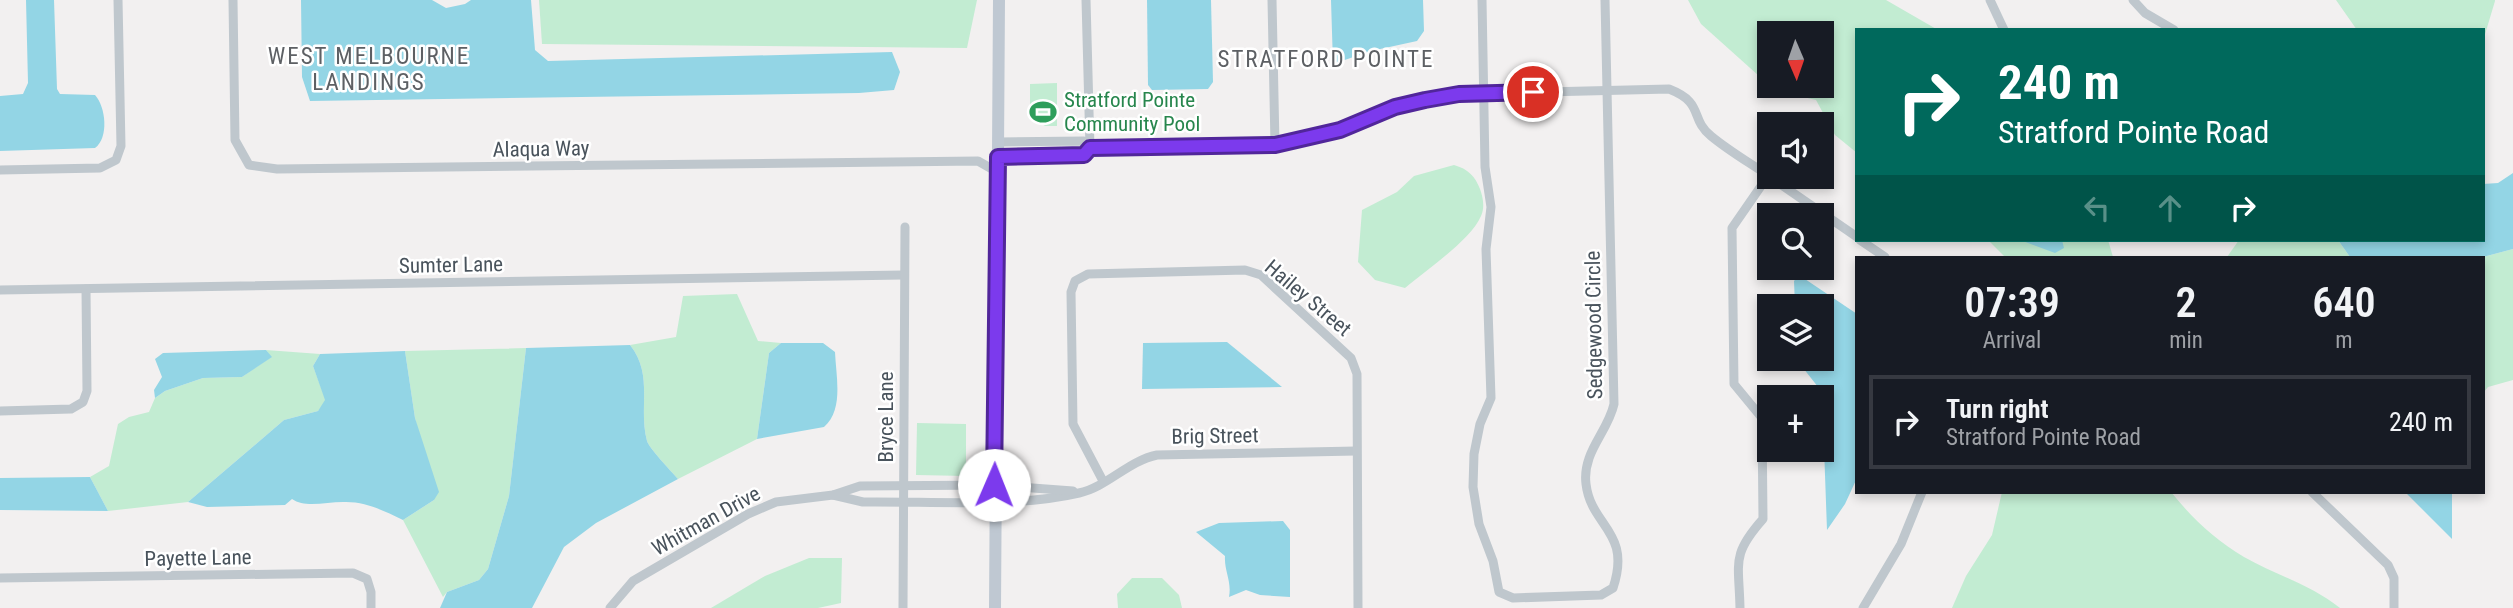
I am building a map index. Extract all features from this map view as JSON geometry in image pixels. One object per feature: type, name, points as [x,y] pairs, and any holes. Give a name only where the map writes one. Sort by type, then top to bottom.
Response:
[{"type":"street","points":[[0,170],[100,168],[116,160],[121,146],[118,0]]},
{"type":"street","name":"Alaqua Way","points":[[233,0],[235,140],[249,165],[289,169],[978,161],[999,173]]},
{"type":"street","points":[[995,608],[999,0]]},
{"type":"street","points":[[998,157],[1084,155],[1090,148],[1086,0]]},
{"type":"street","points":[[1272,0],[1275,145]]},
{"type":"street","name":"Sedgewood Circle","points":[[1482,0],[1485,167],[1491,207],[1486,249],[1491,398],[1478,434],[1473,487],[1479,523],[1493,561],[1495,582],[1499,592],[1513,598],[1601,595],[1613,588],[1617,577],[1616,538],[1593,505],[1586,484],[1592,446],[1611,420],[1614,404],[1605,0]]},
{"type":"street","points":[[1990,0],[2003,28]]},
{"type":"street","points":[[2133,0],[2145,13],[2171,28]]},
{"type":"street","points":[[1090,148],[1275,145],[1340,130],[1395,107],[1425,100],[1484,93],[1670,89],[1686,96],[1696,106],[1708,134],[1757,168]]},
{"type":"street","points":[[999,142],[1084,141],[1090,148]]},
{"type":"street","points":[[1740,608],[1739,556],[1742,543],[1763,519],[1762,418],[1734,384],[1732,228],[1760,189]]},
{"type":"street","points":[[1787,189],[1855,237]]},
{"type":"street","name":"Bryce Lane","points":[[903,608],[905,227]]},
{"type":"street","points":[[1862,242],[1884,256]]},
{"type":"street","name":"Hailey Street","points":[[1103,481],[1074,432],[1071,292],[1075,281],[1088,274],[1245,270],[1261,275],[1351,358],[1357,374],[1358,608]]},
{"type":"street","name":"Sumter Lane","points":[[0,290],[903,275]]},
{"type":"street","points":[[0,411],[71,409],[83,402],[87,391],[86,289]]},
{"type":"street","name":"Brig Street","points":[[994,500],[1050,499],[1083,492],[1143,458],[1157,455],[1356,450]]},
{"type":"street","points":[[994,485],[1083,492]]},
{"type":"street","name":"Whitman Drive","points":[[610,608],[633,581],[748,514],[776,502],[833,495],[860,486],[994,485]]},
{"type":"street","points":[[1863,608],[1901,544],[1921,494]]},
{"type":"street","points":[[2314,494],[2388,565],[2394,578],[2394,608]]},
{"type":"street","name":"Whitman Drive","points":[[833,495],[863,502],[994,500]]},
{"type":"street","name":"Payette Lane","points":[[0,578],[353,573],[367,579],[371,608]]},
{"type":"green space","points":[[539,0],[977,0],[967,48],[542,44]]},
{"type":"green space","points":[[1688,0],[1886,0],[1935,28],[1855,28],[1855,151],[1834,133],[1834,112],[1823,112],[1816,100],[1808,98],[1834,98],[1834,21],[1757,21],[1757,74],[1701,24]]},
{"type":"green space","points":[[2336,0],[2495,0],[2485,34],[2485,28],[2356,28]]},
{"type":"green space","points":[[1057,83],[1057,126],[1045,126],[1030,115],[1030,84]]},
{"type":"green space","points":[[1454,165],[1470,174],[1480,189],[1483,210],[1476,225],[1458,245],[1405,288],[1375,280],[1358,262],[1362,210],[1397,192],[1414,176]]},
{"type":"green space","points":[[1990,242],[2109,242],[2113,256],[2004,256]]},
{"type":"green space","points":[[2238,242],[2339,242],[2349,256],[2228,256]]},
{"type":"green space","points":[[2513,249],[2513,380],[2488,387],[2485,391],[2485,256]]},
{"type":"green space","points":[[737,294],[758,341],[781,343],[769,353],[757,439],[678,479],[647,441],[642,368],[630,345],[676,337],[683,296]]},
{"type":"green space","points":[[526,348],[509,496],[488,569],[479,580],[447,592],[443,597],[403,520],[434,500],[415,418],[405,351]]},
{"type":"green space","points":[[266,350],[320,354],[313,366],[326,401],[318,411],[284,420],[188,502],[108,511],[90,477],[109,466],[118,424],[129,417],[149,412],[155,398],[165,391],[203,378],[242,377],[271,357]]},
{"type":"green space","points":[[917,423],[966,424],[966,476],[916,475]]},
{"type":"green space","points":[[2002,494],[2173,494],[2204,528],[2233,550],[2317,593],[2340,608],[1952,608],[1966,576],[1992,535]]},
{"type":"green space","points":[[809,558],[842,558],[841,603],[818,608],[711,608],[765,576]]},
{"type":"green space","points":[[1132,578],[1162,578],[1179,595],[1182,608],[1118,608],[1117,594]]},
{"type":"water","points":[[26,0],[54,0],[57,89],[60,94],[95,95],[99,100],[104,114],[104,130],[95,148],[0,151],[0,96],[23,94],[28,83]]},
{"type":"water","points":[[301,0],[432,0],[446,8],[471,0],[531,0],[535,50],[548,61],[892,52],[900,72],[894,90],[859,93],[310,101],[302,77]]},
{"type":"water","points":[[1147,0],[1211,0],[1213,82],[1208,89],[1152,90],[1148,85]]},
{"type":"water","points":[[1331,0],[1423,0],[1424,31],[1417,41],[1371,51],[1333,64]]},
{"type":"water","points":[[2513,173],[2513,249],[2485,256],[2349,256],[2339,242],[2485,242],[2485,184],[2498,183]]},
{"type":"water","points":[[2025,242],[2062,242],[2064,248],[2055,253]]},
{"type":"water","points":[[1795,280],[1806,280],[1827,294],[1795,294]]},
{"type":"water","points":[[1834,299],[1855,313],[1855,482],[1845,504],[1827,530],[1825,462],[1834,462],[1834,385],[1816,385],[1805,371],[1834,371]]},
{"type":"water","points":[[1227,342],[1282,387],[1142,389],[1143,343]]},
{"type":"water","points":[[781,343],[823,343],[835,352],[837,402],[824,427],[757,439],[769,353]]},
{"type":"water","points":[[630,345],[642,368],[647,441],[678,479],[596,523],[564,547],[532,608],[440,608],[447,592],[479,580],[488,569],[509,496],[526,348]]},
{"type":"water","points":[[266,350],[272,357],[242,377],[203,378],[165,391],[155,398],[154,390],[162,377],[155,359],[163,353]]},
{"type":"water","points":[[405,351],[415,418],[439,492],[434,500],[403,520],[354,502],[304,504],[292,499],[285,505],[207,507],[188,502],[284,420],[318,411],[325,400],[313,366],[320,354]]},
{"type":"water","points":[[90,477],[108,511],[0,510],[0,478]]},
{"type":"water","points":[[2407,494],[2452,494],[2452,539]]},
{"type":"water","points":[[1283,521],[1290,530],[1290,597],[1260,595],[1246,590],[1229,597],[1225,556],[1196,532],[1219,523]]},
{"type":"place","name":"Stratford Pointe Community Pool","points":[[1043,112]]},
{"type":"district","name":"STRATFORD POINTE","points":[[1326,59]]},
{"type":"district","name":"WEST MELBOURNE LANDINGS","points":[[369,69]]},
{"type":"route","points":[[994,485],[998,157],[1084,155],[1090,148],[1275,145],[1340,130],[1395,107],[1425,100],[1459,94],[1533,92]]}]
